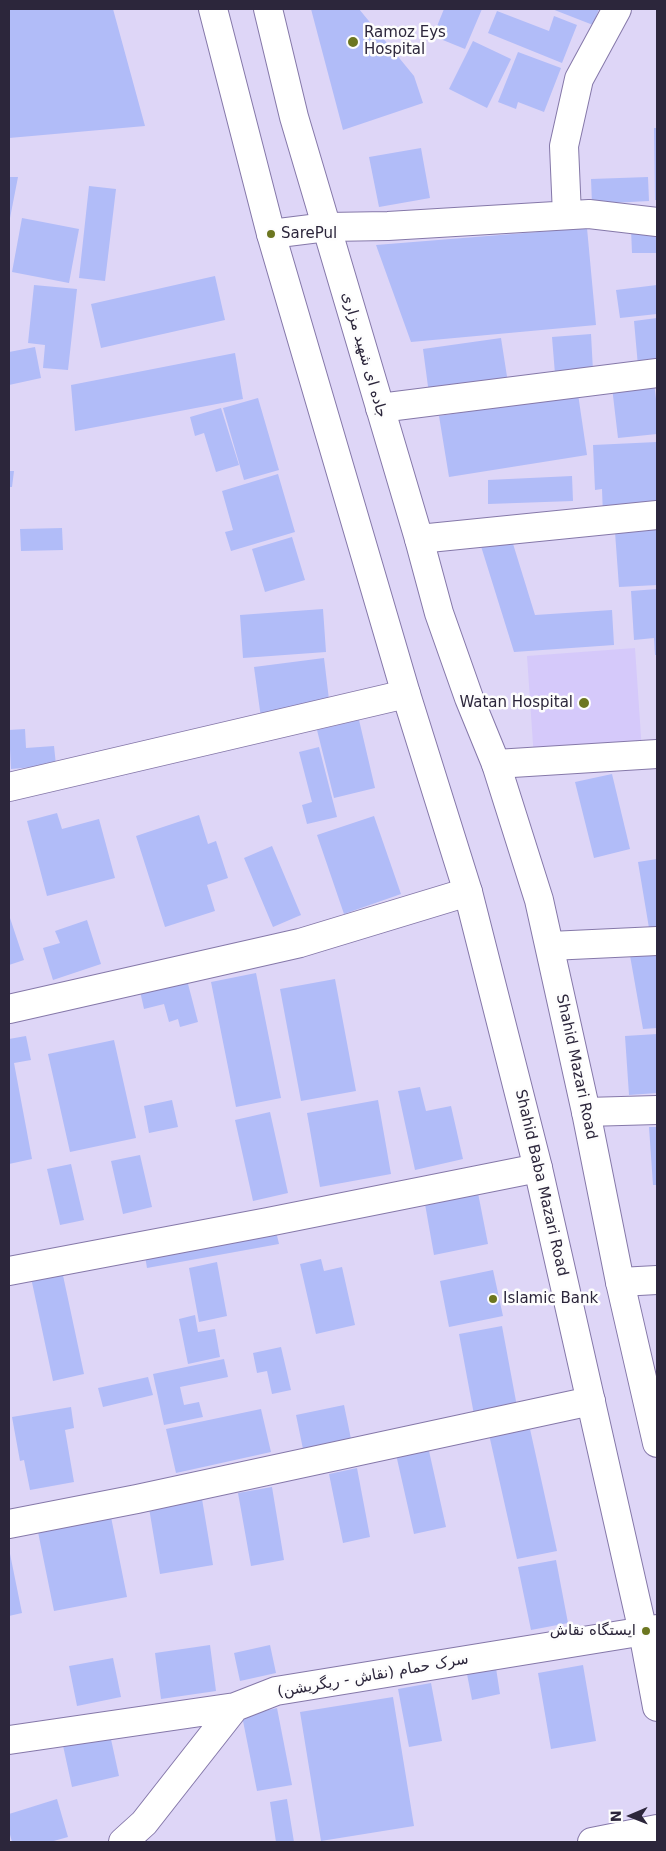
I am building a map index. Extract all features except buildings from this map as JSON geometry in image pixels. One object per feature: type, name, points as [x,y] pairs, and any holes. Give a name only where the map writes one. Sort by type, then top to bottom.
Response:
[{"type":"street","points":[[9,787],[406,694],[271,234],[213,9]]},
{"type":"street","name":"جاده ای شهید مزاری","points":[[268,9],[294,117],[439,612],[469,698]]},
{"type":"street","points":[[566,215],[564,146],[579,79],[617,9]]},
{"type":"street","points":[[271,234],[327,227],[388,226],[589,214],[657,222]]},
{"type":"street","points":[[380,408],[657,373]]},
{"type":"street","points":[[419,539],[657,515]]},
{"type":"street","name":"Shahid Baba Mazari Road","points":[[406,694],[468,892],[538,1168],[591,1401],[650,1631],[657,1707]]},
{"type":"street","name":"Shahid Mazari Road","points":[[469,698],[496,764],[539,900],[586,1112],[620,1282],[657,1444]]},
{"type":"street","points":[[496,764],[657,754]]},
{"type":"street","points":[[9,1009],[300,943],[468,892]]},
{"type":"street","points":[[550,946],[657,941]]},
{"type":"street","points":[[586,1112],[657,1110]]},
{"type":"street","points":[[9,1271],[538,1168]]},
{"type":"street","points":[[620,1282],[657,1280]]},
{"type":"street","points":[[9,1524],[146,1497],[591,1401]]},
{"type":"street","name":"سرک حمام (نقاش - ریگریشن)","points":[[9,1740],[235,1707],[276,1691],[650,1631]]},
{"type":"street","points":[[123,1842],[144,1824],[235,1707]]},
{"type":"street","points":[[592,1842],[657,1829]]},
{"type":"shaded area","name":"Watan Hospital","points":[[635,648],[642,751],[534,759],[527,656]]},
{"type":"place","name":"Ramoz Eys Hospital","points":[[353,42]]},
{"type":"place","name":"SarePul","points":[[271,234]]},
{"type":"place","name":"Watan Hospital","points":[[584,703]]},
{"type":"place","name":"Islamic Bank","points":[[493,1299]]},
{"type":"place","name":"ایستگاه نقاش","points":[[646,1631]]}]
